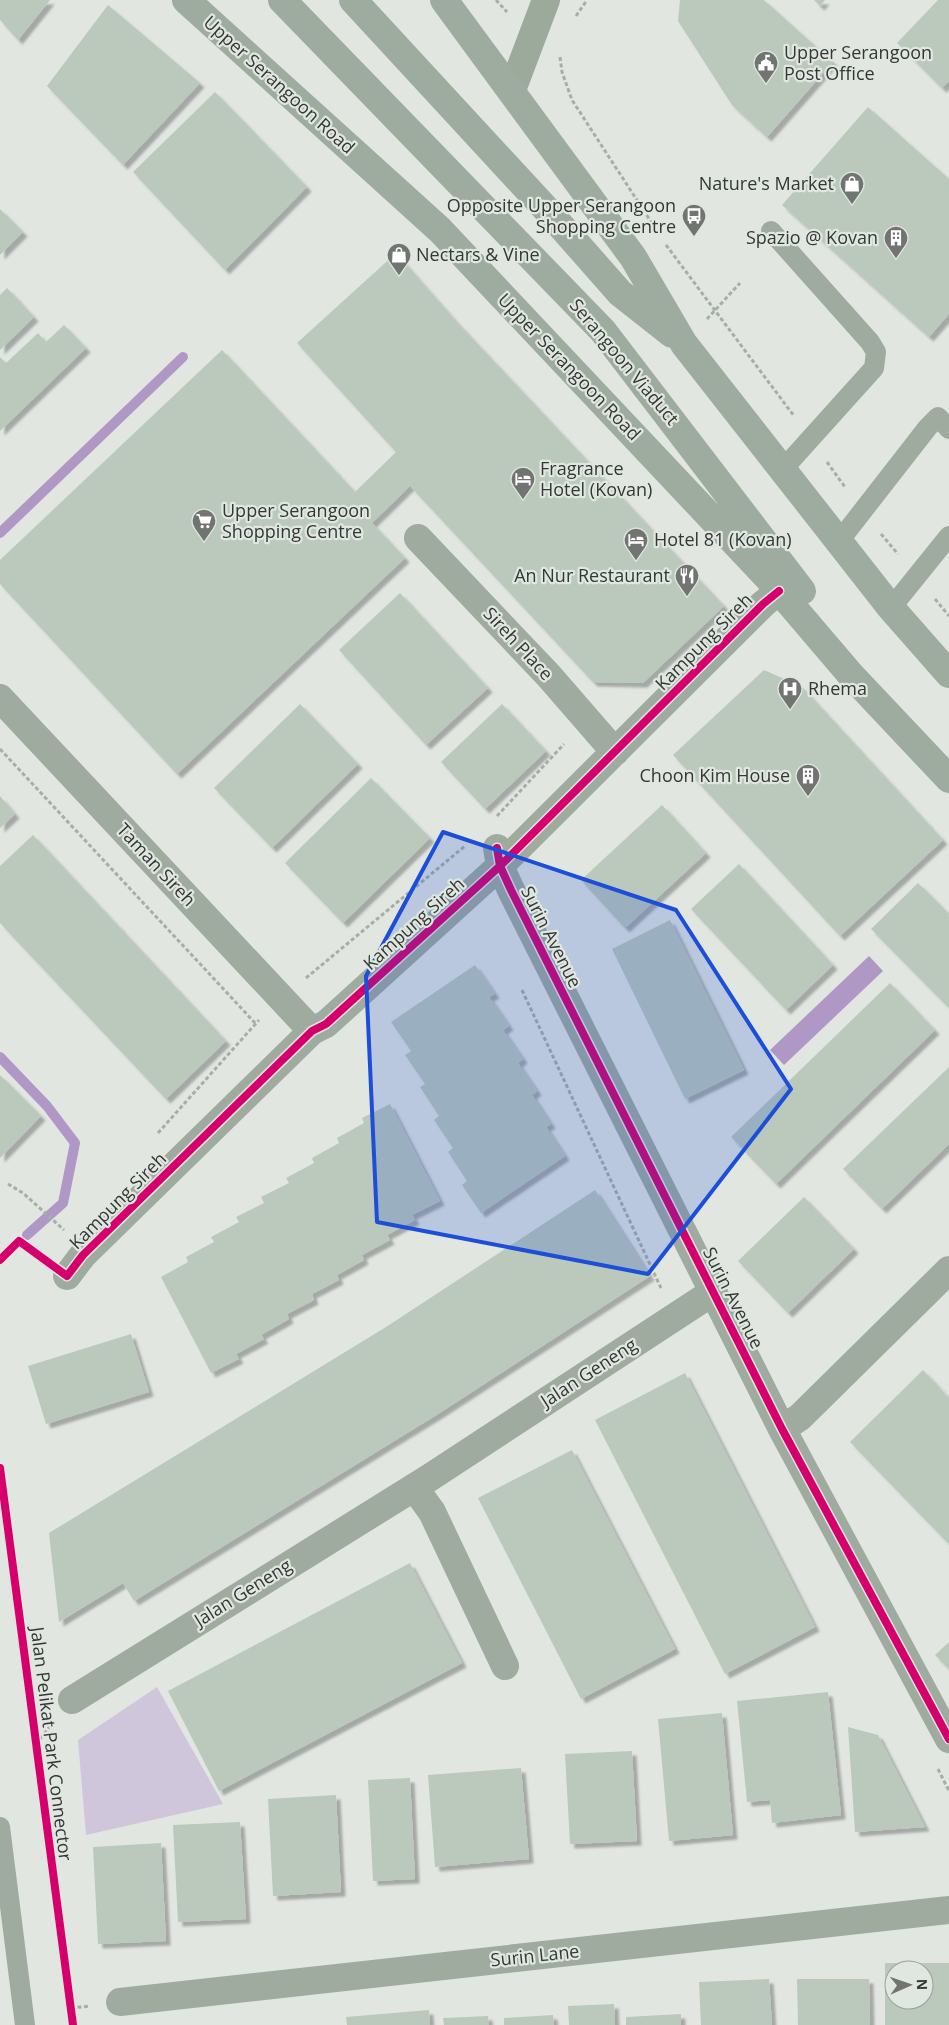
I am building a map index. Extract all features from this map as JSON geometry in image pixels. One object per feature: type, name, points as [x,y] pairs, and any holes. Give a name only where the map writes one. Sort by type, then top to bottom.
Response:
[{"type":"main road","name":"Upper Serangoon Road","points":[[186,0],[440,230],[774,585],[850,674],[949,779]]},
{"type":"main road","name":"Serangoon Viaduct","points":[[282,0],[603,331],[706,463],[909,735]]},
{"type":"main road","points":[[352,0],[546,209],[620,293],[684,344]]},
{"type":"main road","points":[[444,0],[633,257],[684,344],[784,468],[891,608],[949,674]]},
{"type":"main road","points":[[512,90],[546,0]]},
{"type":"street","name":"Sireh Place","points":[[418,538],[549,676],[611,748]]},
{"type":"street","name":"Kampung Sireh","points":[[75,1266],[312,1031],[318,1016],[496,846],[611,748],[763,604],[774,585]]},
{"type":"street","name":"Taman Sireh","points":[[0,698],[279,998],[312,1031]]},
{"type":"street","name":"Surin Avenue","points":[[496,846],[713,1292],[782,1429],[949,1739]]},
{"type":"street","points":[[782,1429],[800,1417],[949,1270]]},
{"type":"street","name":"Jalan Geneng","points":[[72,1700],[414,1487],[713,1292]]},
{"type":"street","points":[[414,1487],[432,1512],[505,1666]]},
{"type":"street","name":"Surin Lane","points":[[120,2002],[949,1910]]},
{"type":"lane","points":[[771,231],[870,342],[876,352],[874,368],[784,468]]},
{"type":"lane","points":[[840,540],[928,427],[938,417],[949,429]]},
{"type":"lane","points":[[891,608],[949,536]]},
{"type":"lane","points":[[0,1827],[25,2025]]},
{"type":"path","points":[[560,54],[562,72],[572,100],[666,245],[689,274]]},
{"type":"path","points":[[684,344],[740,283]]},
{"type":"path","points":[[496,846],[586,719]]},
{"type":"path","points":[[0,749],[256,1024]]},
{"type":"path","points":[[152,1139],[279,998],[306,978],[469,842]]},
{"type":"path","points":[[8,1184],[23,1193],[68,1233],[75,1266]]},
{"type":"path","points":[[69,1998],[72,2017]]},
{"type":"highlighted area","points":[[443,832],[676,910],[791,1089],[648,1274],[377,1222],[366,976]]},
{"type":"shaded area","points":[[869,956],[883,971],[784,1065],[770,1050]]},
{"type":"shaded area","points":[[157,1687],[223,1804],[86,1835],[78,1740]]},
{"type":"building","points":[[0,0],[50,0],[18,40],[0,20]]},
{"type":"building","name":"Upper Serangoon Post Office","points":[[680,0],[764,0],[833,62],[767,137],[732,105],[678,21]]},
{"type":"building","points":[[814,0],[825,0],[820,6]]},
{"type":"building","points":[[938,0],[949,0],[949,81],[942,88],[897,43]]},
{"type":"building","points":[[108,5],[200,83],[123,165],[47,86]]},
{"type":"building","points":[[215,92],[307,187],[225,270],[133,172]]},
{"type":"building","name":"Spazio @ Kovan","points":[[868,107],[949,179],[949,314],[929,337],[782,205]]},
{"type":"building","points":[[0,209],[23,232],[0,255]]},
{"type":"building","name":"Upper Serangoon Shopping Centre","points":[[396,253],[454,319],[724,606],[643,683],[593,682],[410,486],[372,523],[405,558],[177,774],[0,584],[0,560],[222,350],[355,492],[396,452],[297,343]]},
{"type":"building","points":[[7,288],[34,317],[0,350],[0,295]]},
{"type":"building","points":[[64,325],[86,348],[0,431],[0,357],[6,363],[38,333],[46,342]]},
{"type":"building","points":[[400,593],[488,688],[426,745],[339,650]]},
{"type":"building","name":"Choon Kim House","points":[[764,670],[802,687],[943,840],[840,936],[673,755]]},
{"type":"building","points":[[300,704],[358,764],[272,848],[214,788]]},
{"type":"building","points":[[502,704],[546,751],[485,809],[441,762]]},
{"type":"building","points":[[371,778],[430,838],[343,923],[285,863]]},
{"type":"building","points":[[0,796],[15,814],[0,828]]},
{"type":"building","points":[[662,805],[706,853],[625,928],[581,880]]},
{"type":"building","points":[[33,835],[226,1041],[166,1099],[0,923],[0,866]]},
{"type":"building","points":[[739,864],[833,965],[786,1010],[691,909]]},
{"type":"building","points":[[918,883],[949,914],[949,1008],[871,929]]},
{"type":"building","points":[[670,920],[744,1070],[685,1099],[612,949]]},
{"type":"building","points":[[475,965],[495,994],[489,997],[509,1026],[503,1030],[523,1059],[518,1063],[537,1091],[532,1095],[551,1124],[546,1127],[565,1156],[481,1213],[462,1185],[467,1181],[448,1152],[453,1148],[434,1120],[439,1116],[420,1087],[425,1084],[405,1055],[411,1051],[391,1022]]},
{"type":"building","points":[[890,983],[935,1030],[776,1184],[731,1137]]},
{"type":"building","points":[[949,1067],[949,1144],[882,1209],[843,1169]]},
{"type":"building","points":[[0,1075],[41,1116],[0,1158]]},
{"type":"building","points":[[390,1104],[440,1201],[412,1215],[415,1220],[387,1235],[390,1240],[362,1255],[364,1260],[337,1275],[339,1280],[312,1294],[314,1300],[287,1314],[289,1319],[261,1335],[264,1339],[236,1354],[239,1359],[211,1373],[161,1277],[188,1262],[186,1257],[214,1242],[211,1237],[239,1222],[236,1217],[264,1203],[261,1197],[289,1183],[286,1178],[314,1163],[312,1158],[339,1143],[337,1138],[364,1123],[362,1118]]},
{"type":"building","points":[[595,1190],[650,1276],[438,1414],[134,1601],[123,1583],[59,1622],[49,1533],[386,1327]]},
{"type":"building","points":[[804,1197],[854,1249],[788,1313],[738,1261]]},
{"type":"building","points":[[131,1334],[149,1392],[46,1424],[28,1366]]},
{"type":"building","points":[[923,1370],[949,1398],[949,1544],[850,1442]]},
{"type":"building","points":[[685,1373],[815,1627],[725,1674],[595,1420]]},
{"type":"building","points":[[572,1450],[675,1649],[581,1699],[478,1498]]},
{"type":"building","points":[[410,1563],[462,1663],[219,1791],[168,1691]]},
{"type":"building","points":[[949,1642],[949,1669],[935,1655]]},
{"type":"building","points":[[828,1692],[841,1815],[772,1823],[770,1800],[747,1802],[737,1701]]},
{"type":"building","points":[[722,1713],[733,1835],[669,1841],[658,1719]]},
{"type":"building","points":[[848,1727],[878,1735],[925,1827],[855,1832]]},
{"type":"building","points":[[632,1751],[637,1841],[570,1844],[565,1754]]},
{"type":"building","points":[[521,1768],[529,1859],[435,1867],[428,1775]]},
{"type":"building","points":[[410,1778],[415,1879],[373,1881],[368,1780]]},
{"type":"building","points":[[336,1795],[341,1892],[273,1896],[268,1799]]},
{"type":"building","points":[[240,1822],[246,1919],[178,1922],[173,1825]]},
{"type":"building","points":[[161,1843],[166,1941],[98,1944],[93,1847]]},
{"type":"building","points":[[934,1963],[949,1963],[949,2025],[885,2025],[885,2010],[934,2010]]},
{"type":"building","points":[[769,1979],[772,2025],[701,2025],[699,1982]]},
{"type":"building","points":[[797,1979],[869,1979],[870,2025],[798,2025]]},
{"type":"building","points":[[614,2004],[615,2025],[569,2025],[568,2006]]},
{"type":"building","points":[[429,2010],[430,2025],[347,2025],[346,2017]]},
{"type":"building","points":[[681,2014],[681,2025],[626,2025],[626,2017]]},
{"type":"building","points":[[553,2015],[554,2025],[504,2025],[504,2018]]},
{"type":"building","points":[[488,2016],[489,2025],[444,2025],[443,2018]]},
{"type":"waterway","points":[[0,533],[183,357]]},
{"type":"waterway","points":[[0,1057],[47,1106],[75,1143],[63,1203],[27,1235]]},
{"type":"cycle path","points":[[0,1260],[19,1241],[67,1276],[83,1255],[312,1031],[326,1024],[500,866],[763,604],[779,591]]},
{"type":"cycle path","points":[[497,848],[500,866],[511,890],[782,1429],[949,1739]]},
{"type":"cycle path","name":"Jalan Pelikat Park Connector","points":[[0,1468],[73,2025]]},
{"type":"place","name":"Upper Serangoon Post Office","points":[[766,84]]},
{"type":"place","name":"Nature's Market","points":[[852,205]]},
{"type":"place","name":"Opposite Upper Serangoon Shopping Centre","points":[[694,237]]},
{"type":"place","name":"Spazio @ Kovan","points":[[896,259]]},
{"type":"place","name":"Nectars & Vine","points":[[399,276]]},
{"type":"place","name":"Fragrance Hotel (Kovan)","points":[[523,500]]},
{"type":"place","name":"Upper Serangoon Shopping Centre","points":[[204,542]]},
{"type":"place","name":"Hotel 81 (Kovan)","points":[[636,561]]},
{"type":"place","name":"An Nur Restaurant","points":[[687,597]]},
{"type":"place","name":"Rhema","points":[[790,710]]},
{"type":"place","name":"Choon Kim House","points":[[808,797]]}]
